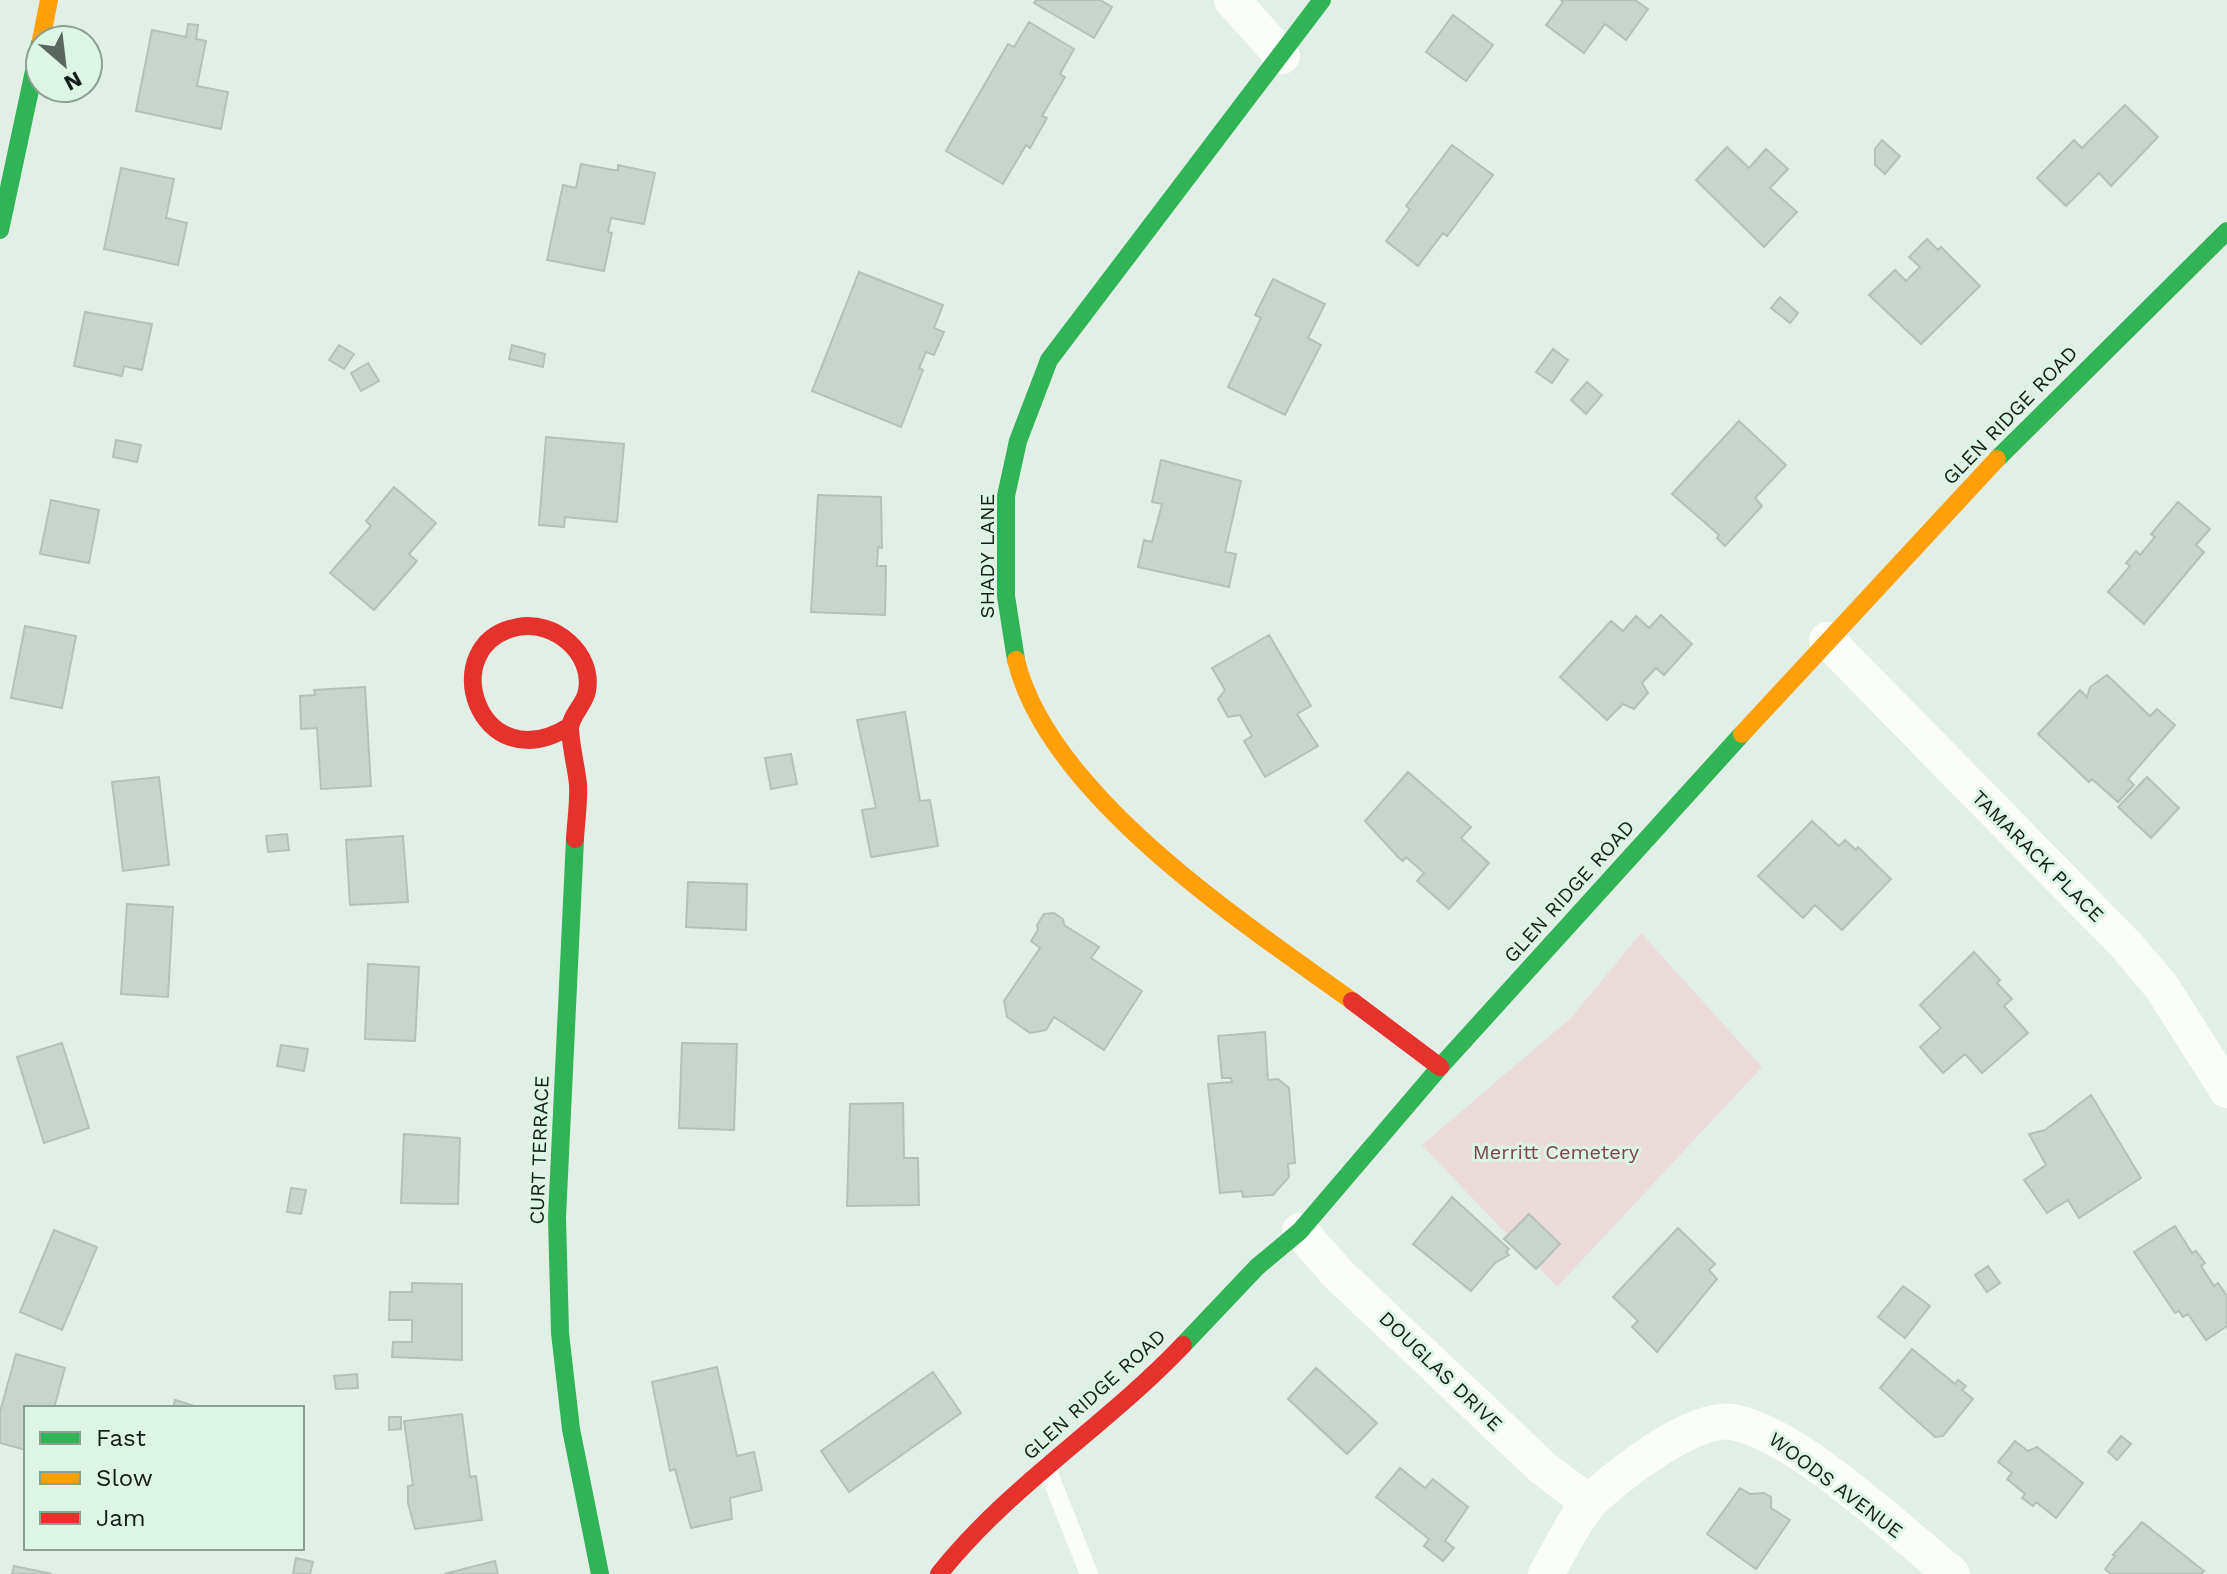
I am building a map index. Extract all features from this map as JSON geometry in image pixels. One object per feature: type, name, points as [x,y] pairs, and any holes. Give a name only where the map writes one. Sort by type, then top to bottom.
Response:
[{"type":"street","points":[[44,24],[49,0]]},
{"type":"street","points":[[1232,0],[1282,56]]},
{"type":"street","name":"SHADY LANE","points":[[1322,0],[1049,360],[1026,411],[1010,471],[1005,531],[1006,602],[1014,655],[1037,716],[1071,762],[1127,824],[1259,935],[1440,1067]]},
{"type":"street","points":[[0,230],[27,104]]},
{"type":"street","name":"GLEN RIDGE ROAD","points":[[939,1574],[967,1539],[1046,1466],[1159,1370],[1257,1267],[1300,1231],[1440,1067],[1827,640],[2042,411],[2227,231]]},
{"type":"street","points":[[530,624],[557,630],[579,650],[587,664],[589,685],[586,697],[570,726],[549,738],[529,741],[503,735],[490,726],[473,696],[471,676],[481,650],[510,627],[530,624]]},
{"type":"street","name":"TAMARACK PLACE","points":[[1827,640],[2127,946],[2161,986],[2227,1090]]},
{"type":"street","name":"CURT TERRACE","points":[[570,726],[578,786],[557,1217],[560,1333],[571,1429],[600,1574]]},
{"type":"street","name":"DOUGLAS DRIVE","points":[[1300,1231],[1338,1274],[1543,1468],[1589,1503]]},
{"type":"street","name":"WOODS AVENUE","points":[[1589,1503],[1647,1457],[1682,1435],[1729,1421],[1768,1433],[1831,1477],[1952,1574]]},
{"type":"street","points":[[1546,1574],[1589,1503]]},
{"type":"lane","points":[[1046,1466],[1089,1574]]},
{"type":"green space","name":"Merritt Cemetery","points":[[1641,933],[1762,1067],[1557,1287],[1422,1145],[1571,1018]]},
{"type":"building","points":[[1036,0],[1100,0],[1112,7],[1094,38],[1034,3]]},
{"type":"building","points":[[1561,0],[1635,0],[1648,9],[1626,40],[1605,24],[1584,53],[1546,25],[1563,2]]},
{"type":"building","points":[[1453,15],[1493,45],[1466,81],[1426,52]]},
{"type":"building","points":[[1029,22],[1074,49],[1060,74],[1065,77],[1042,116],[1047,118],[1030,148],[1026,145],[1003,184],[946,151],[1008,44],[1014,47]]},
{"type":"building","points":[[188,24],[198,25],[196,39],[206,41],[197,86],[228,92],[221,129],[136,111],[152,30],[186,37]]},
{"type":"building","points":[[2125,105],[2158,137],[2111,186],[2099,173],[2066,206],[2037,178],[2074,140],[2082,148]]},
{"type":"building","points":[[1882,140],[1900,156],[1885,174],[1875,165],[1875,149]]},
{"type":"building","points":[[1452,145],[1493,175],[1447,236],[1443,233],[1418,266],[1386,241],[1410,209],[1406,206]]},
{"type":"building","points":[[1727,147],[1749,168],[1766,149],[1788,169],[1770,188],[1797,212],[1764,247],[1696,180]]},
{"type":"building","points":[[581,164],[613,170],[618,170],[618,165],[655,173],[644,224],[611,218],[608,232],[612,233],[604,271],[547,260],[563,185],[576,188]]},
{"type":"building","points":[[121,168],[174,179],[166,218],[187,223],[178,265],[104,249]]},
{"type":"building","points":[[1927,239],[1938,250],[1941,247],[1980,286],[1921,344],[1869,295],[1895,270],[1906,281],[1920,267],[1909,257]]},
{"type":"building","points":[[859,272],[943,305],[934,328],[944,332],[934,355],[926,352],[919,368],[923,370],[901,427],[812,391]]},
{"type":"building","points":[[1273,279],[1325,304],[1308,338],[1321,345],[1285,415],[1228,387],[1261,318],[1255,315]]},
{"type":"building","points":[[1780,297],[1798,313],[1790,323],[1771,308]]},
{"type":"building","points":[[85,312],[152,324],[142,370],[124,366],[122,376],[74,366]]},
{"type":"building","points":[[339,345],[354,354],[344,369],[329,360]]},
{"type":"building","points":[[512,345],[545,354],[543,367],[509,359]]},
{"type":"building","points":[[1553,349],[1568,360],[1552,383],[1536,372]]},
{"type":"building","points":[[368,363],[379,381],[361,391],[351,373]]},
{"type":"building","points":[[1587,382],[1602,395],[1586,414],[1571,400]]},
{"type":"building","points":[[1739,421],[1786,465],[1755,498],[1762,506],[1725,546],[1717,538],[1719,535],[1672,494]]},
{"type":"building","points":[[546,437],[624,444],[617,522],[565,517],[564,527],[539,525]]},
{"type":"building","points":[[116,440],[141,445],[137,462],[113,457]]},
{"type":"building","points":[[1161,460],[1241,481],[1225,552],[1236,554],[1229,587],[1138,567],[1144,540],[1152,542],[1162,504],[1152,502]]},
{"type":"building","points":[[394,487],[436,523],[409,554],[417,561],[374,610],[330,573],[371,526],[366,521]]},
{"type":"building","points":[[818,495],[881,497],[882,548],[878,547],[877,566],[886,566],[885,615],[811,612]]},
{"type":"building","points":[[51,500],[99,510],[89,563],[40,554]]},
{"type":"building","points":[[2178,502],[2210,529],[2196,545],[2204,552],[2144,624],[2108,592],[2130,566],[2126,563],[2136,551],[2140,555],[2155,537],[2151,534]]},
{"type":"building","points":[[1661,615],[1692,644],[1664,675],[1656,668],[1642,683],[1648,693],[1634,709],[1623,704],[1607,720],[1560,677],[1611,621],[1623,631],[1636,616],[1649,628]]},
{"type":"building","points":[[25,626],[76,636],[62,708],[11,698]]},
{"type":"building","points":[[1269,635],[1311,706],[1297,714],[1318,746],[1265,777],[1244,741],[1252,736],[1240,715],[1228,717],[1218,699],[1225,690],[1212,668]]},
{"type":"building","points":[[2107,675],[2150,716],[2157,709],[2175,725],[2128,779],[2134,785],[2118,802],[2092,779],[2089,782],[2038,734],[2080,690],[2087,697],[2090,687]]},
{"type":"building","points":[[365,687],[371,786],[321,789],[317,728],[301,729],[300,696],[315,695],[314,690]]},
{"type":"building","points":[[905,712],[920,801],[930,800],[938,846],[871,857],[862,810],[876,808],[857,720]]},
{"type":"building","points":[[791,754],[797,784],[771,789],[765,758]]},
{"type":"building","points":[[1408,772],[1471,827],[1461,838],[1489,863],[1449,909],[1417,881],[1424,873],[1406,857],[1403,861],[1398,857],[1365,821]]},
{"type":"building","points":[[159,777],[169,865],[123,871],[112,782]]},
{"type":"building","points":[[2147,777],[2179,808],[2151,838],[2118,807]]},
{"type":"building","points":[[1812,821],[1839,846],[1845,840],[1856,850],[1858,847],[1891,879],[1842,930],[1815,905],[1803,918],[1758,876]]},
{"type":"building","points":[[287,834],[289,850],[268,852],[266,836]]},
{"type":"building","points":[[403,836],[408,902],[350,905],[346,840]]},
{"type":"building","points":[[688,882],[747,884],[746,930],[686,927]]},
{"type":"building","points":[[127,904],[173,907],[168,997],[121,994]]},
{"type":"building","points":[[1054,913],[1063,919],[1064,925],[1099,947],[1091,958],[1142,991],[1104,1050],[1054,1017],[1046,1030],[1030,1033],[1007,1017],[1004,1001],[1040,948],[1031,941],[1038,930],[1037,925],[1044,914]]},
{"type":"building","points":[[1974,952],[2000,980],[1997,983],[2012,999],[2004,1006],[2028,1033],[1982,1073],[1965,1054],[1943,1073],[1920,1047],[1941,1028],[1920,1005]]},
{"type":"building","points":[[368,964],[419,967],[415,1041],[365,1039]]},
{"type":"building","points":[[1265,1032],[1268,1080],[1278,1079],[1289,1088],[1295,1163],[1288,1164],[1289,1177],[1273,1195],[1243,1197],[1242,1191],[1220,1193],[1208,1084],[1232,1082],[1231,1078],[1222,1078],[1218,1036]]},
{"type":"building","points":[[62,1043],[89,1128],[44,1143],[17,1057]]},
{"type":"building","points":[[682,1043],[737,1044],[734,1130],[679,1128]]},
{"type":"building","points":[[281,1045],[308,1049],[304,1071],[277,1066]]},
{"type":"building","points":[[2091,1095],[2141,1178],[2079,1218],[2068,1200],[2047,1213],[2024,1180],[2046,1165],[2029,1134],[2045,1130]]},
{"type":"building","points":[[903,1103],[904,1158],[918,1158],[919,1205],[847,1206],[850,1104]]},
{"type":"building","points":[[404,1134],[460,1138],[458,1204],[401,1203]]},
{"type":"building","points":[[291,1188],[306,1190],[301,1214],[287,1212]]},
{"type":"building","points":[[1452,1197],[1509,1249],[1506,1252],[1509,1255],[1495,1263],[1471,1291],[1413,1244]]},
{"type":"building","points":[[1529,1214],[1560,1244],[1536,1269],[1504,1239]]},
{"type":"building","points":[[2175,1226],[2192,1253],[2196,1251],[2205,1263],[2201,1266],[2214,1286],[2218,1283],[2227,1296],[2227,1326],[2206,1340],[2188,1314],[2183,1317],[2179,1311],[2175,1313],[2134,1252]]},
{"type":"building","points":[[1678,1228],[1715,1264],[1709,1270],[1717,1279],[1657,1352],[1632,1327],[1638,1321],[1613,1297]]},
{"type":"building","points":[[54,1230],[97,1247],[62,1330],[20,1312]]},
{"type":"building","points":[[1988,1266],[2000,1283],[1987,1292],[1975,1275]]},
{"type":"building","points":[[412,1283],[462,1284],[462,1360],[392,1357],[393,1342],[412,1342],[412,1320],[389,1320],[390,1292],[412,1292]]},
{"type":"building","points":[[1903,1286],[1930,1306],[1905,1338],[1878,1317]]},
{"type":"building","points":[[1912,1349],[1955,1384],[1958,1380],[1966,1386],[1962,1390],[1973,1399],[1943,1436],[1935,1437],[1880,1388]]},
{"type":"building","points":[[16,1354],[65,1368],[55,1406],[24,1406],[24,1449],[0,1443],[0,1412]]},
{"type":"building","points":[[717,1367],[737,1456],[754,1452],[762,1490],[730,1498],[732,1519],[691,1528],[675,1469],[670,1471],[652,1382]]},
{"type":"building","points":[[1316,1368],[1377,1423],[1347,1454],[1288,1399]]},
{"type":"building","points":[[933,1372],[961,1413],[849,1492],[821,1451]]},
{"type":"building","points":[[357,1374],[358,1388],[336,1389],[334,1376]]},
{"type":"building","points":[[175,1400],[194,1406],[174,1406]]},
{"type":"building","points":[[462,1414],[470,1477],[476,1476],[482,1520],[415,1529],[408,1503],[408,1486],[413,1485],[404,1421]]},
{"type":"building","points":[[389,1417],[401,1417],[401,1429],[389,1430]]},
{"type":"building","points":[[2121,1436],[2131,1444],[2117,1460],[2108,1452]]},
{"type":"building","points":[[2015,1441],[2028,1451],[2037,1447],[2083,1483],[2056,1518],[2036,1502],[2033,1506],[2022,1498],[2025,1494],[2007,1479],[2012,1473],[1998,1462]]},
{"type":"building","points":[[1400,1468],[1425,1488],[1433,1479],[1468,1507],[1445,1541],[1454,1548],[1443,1561],[1424,1546],[1429,1539],[1376,1497]]},
{"type":"building","points":[[1740,1488],[1750,1494],[1764,1493],[1771,1497],[1771,1508],[1790,1520],[1756,1569],[1707,1534]]},
{"type":"building","points":[[2142,1522],[2204,1571],[2201,1574],[2111,1574],[2105,1569],[2113,1555]]},
{"type":"building","points":[[296,1558],[313,1562],[310,1574],[293,1574]]},
{"type":"building","points":[[495,1561],[498,1574],[444,1574]]},
{"type":"building","points":[[14,1566],[52,1574],[12,1574]]},
{"type":"traffic: fast","points":[[1016,660],[1006,596],[1006,496],[1018,441],[1049,360],[1322,0]]},
{"type":"traffic: fast","points":[[0,230],[27,104]]},
{"type":"traffic: fast","points":[[1997,459],[2227,231]]},
{"type":"traffic: fast","points":[[1183,1345],[1257,1267],[1300,1231],[1440,1067],[1742,734]]},
{"type":"traffic: fast","points":[[575,839],[557,1217],[560,1333],[571,1429],[600,1574]]},
{"type":"traffic: slow","points":[[44,24],[49,0]]},
{"type":"traffic: slow","points":[[1742,734],[1997,459]]},
{"type":"traffic: slow","points":[[1016,660],[1035,710],[1067,760],[1108,807],[1207,895],[1352,1001]]},
{"type":"traffic: jam","points":[[570,726],[538,739],[511,737],[491,724],[478,704],[473,681],[477,657],[492,638],[518,627],[545,629],[569,642],[584,664],[588,677],[587,691],[570,729],[578,784],[575,839]]},
{"type":"traffic: jam","points":[[1352,1001],[1440,1067]]},
{"type":"traffic: jam","points":[[939,1574],[996,1512],[1122,1403],[1183,1345]]}]
